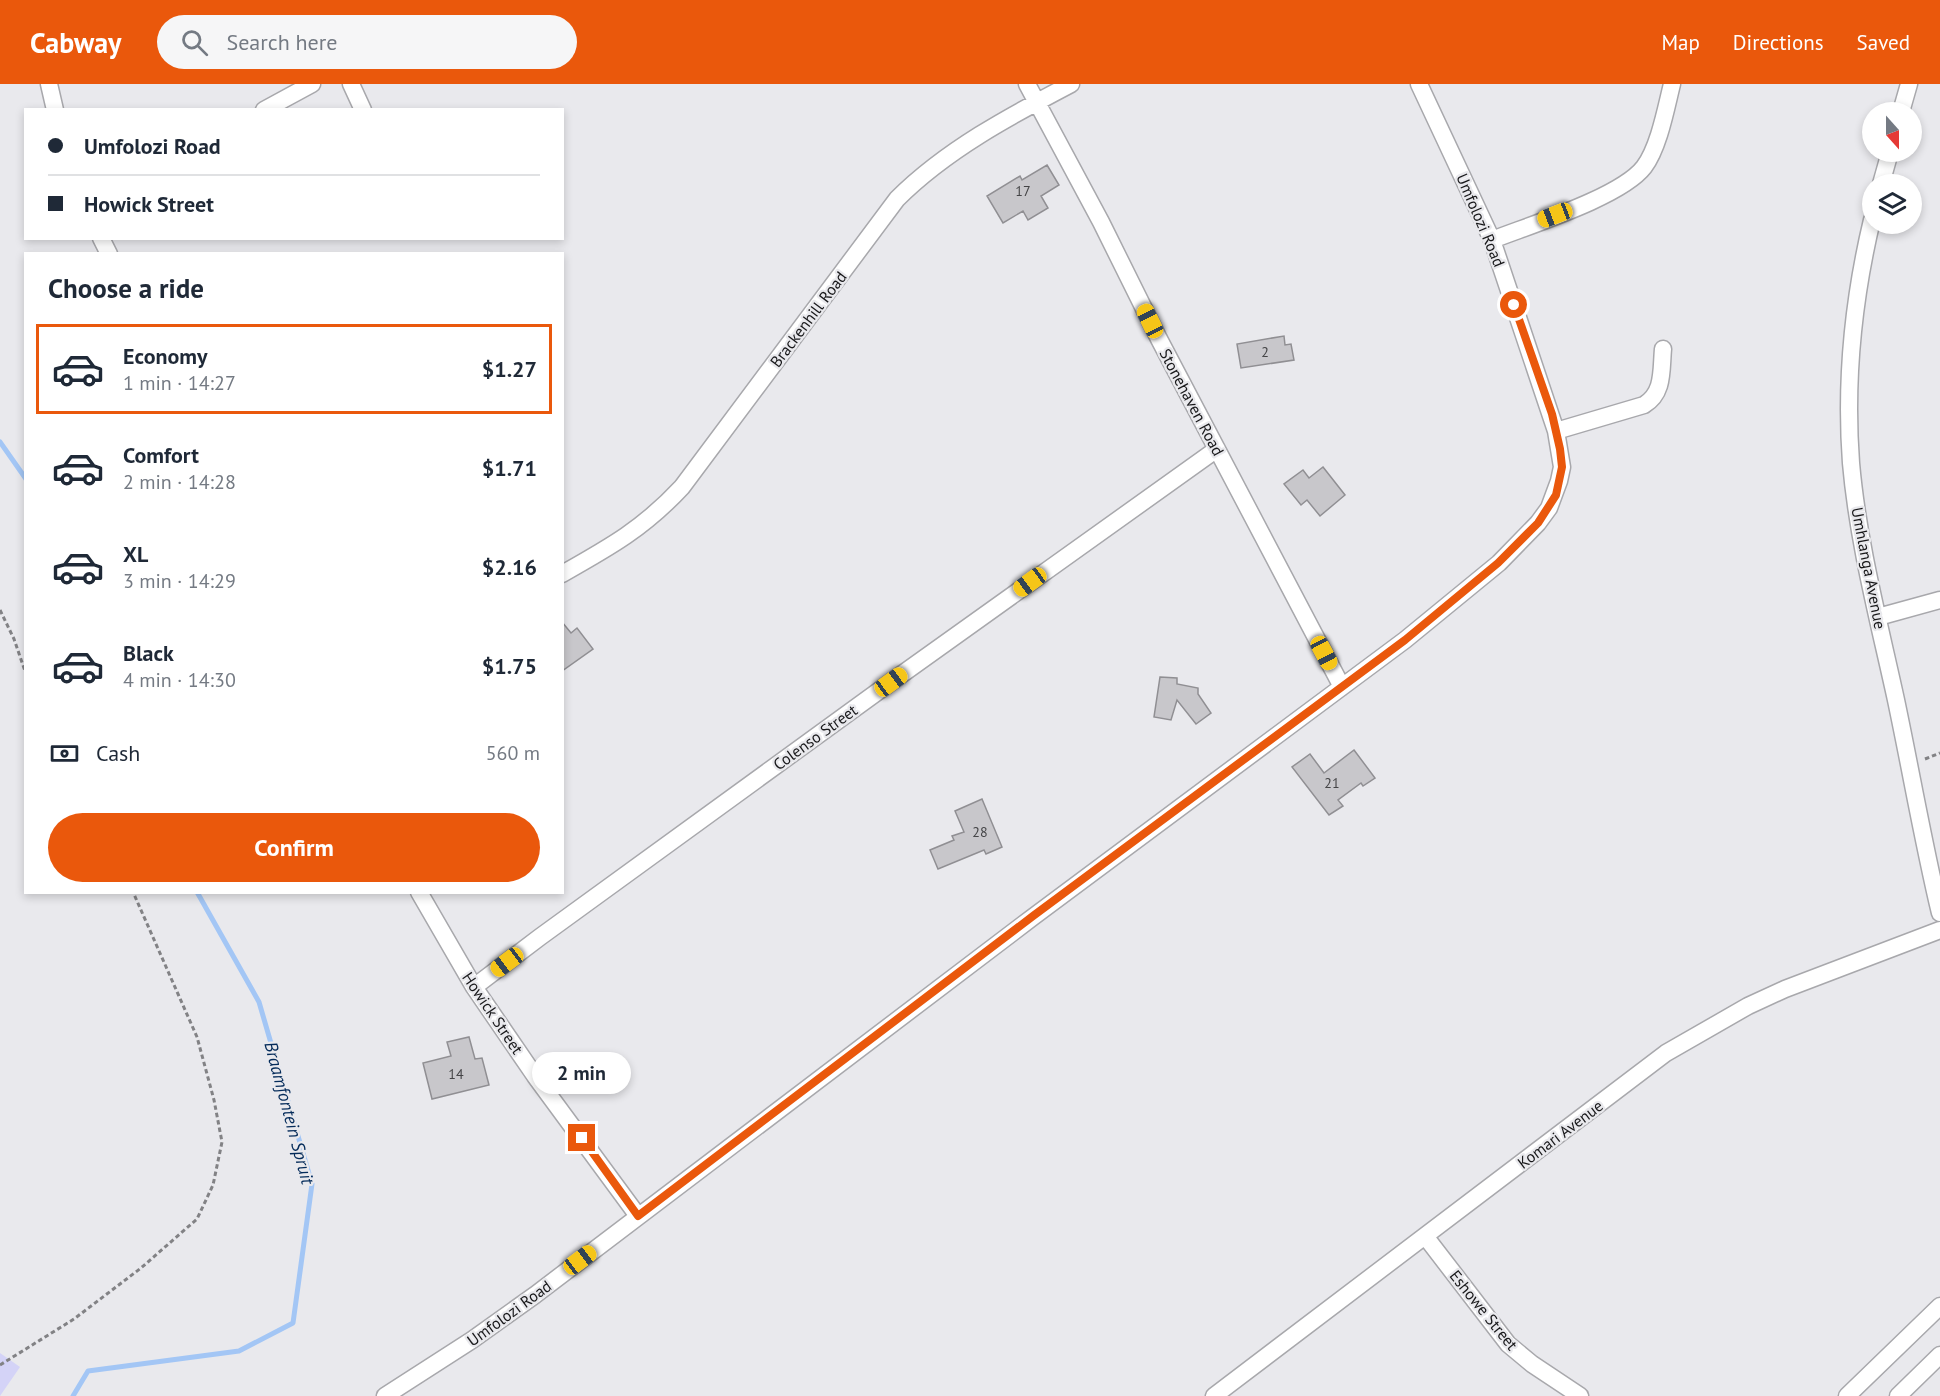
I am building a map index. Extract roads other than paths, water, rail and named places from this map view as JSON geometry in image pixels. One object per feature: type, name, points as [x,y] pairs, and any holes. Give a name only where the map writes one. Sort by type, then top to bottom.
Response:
[{"type":"street","points":[[49,84],[55,108]]},
{"type":"street","points":[[268,108],[312,84]]},
{"type":"street","points":[[351,84],[362,108]]},
{"type":"street","name":"Stonehaven Road","points":[[1027,84],[1342,687]]},
{"type":"street","name":"Brackenhill Road","points":[[564,573],[644,525],[682,488],[897,200],[921,176],[946,156],[1071,84]]},
{"type":"street","name":"Umfolozi Road","points":[[385,1396],[472,1340],[1405,640],[1498,563],[1538,523],[1549,508],[1562,467],[1556,431],[1492,240],[1419,84]]},
{"type":"street","points":[[1492,240],[1597,199],[1633,178],[1645,165],[1655,145],[1672,84]]},
{"type":"street","points":[[1904,102],[1909,84]]},
{"type":"street","name":"Umhlanga Avenue","points":[[1869,234],[1862,261],[1850,365],[1851,464],[1857,513],[1910,765],[1920,829],[1940,913]]},
{"type":"street","points":[[1556,431],[1644,405],[1651,400],[1660,384],[1663,349]]},
{"type":"street","name":"Colenso Street","points":[[474,987],[540,936],[882,688],[1217,449]]},
{"type":"street","points":[[1878,617],[1940,600]]},
{"type":"street","name":"Howick Street","points":[[420,894],[474,987],[535,1076],[638,1216]]},
{"type":"street","name":"Komari Avenue","points":[[1214,1396],[1666,1053],[1707,1028],[1785,989],[1940,930]]},
{"type":"street","name":"Eshowe Street","points":[[1425,1236],[1508,1344],[1532,1364],[1580,1396]]},
{"type":"street","points":[[1847,1396],[1940,1306]]},
{"type":"street","points":[[1898,1396],[1940,1355]]},
{"type":"waterway","name":"Braamfontein Spruit","points":[[0,442],[24,476]]},
{"type":"waterway","name":"Braamfontein Spruit","points":[[73,1396],[88,1371],[239,1351],[293,1323],[312,1184],[259,1002],[198,894]]}]
